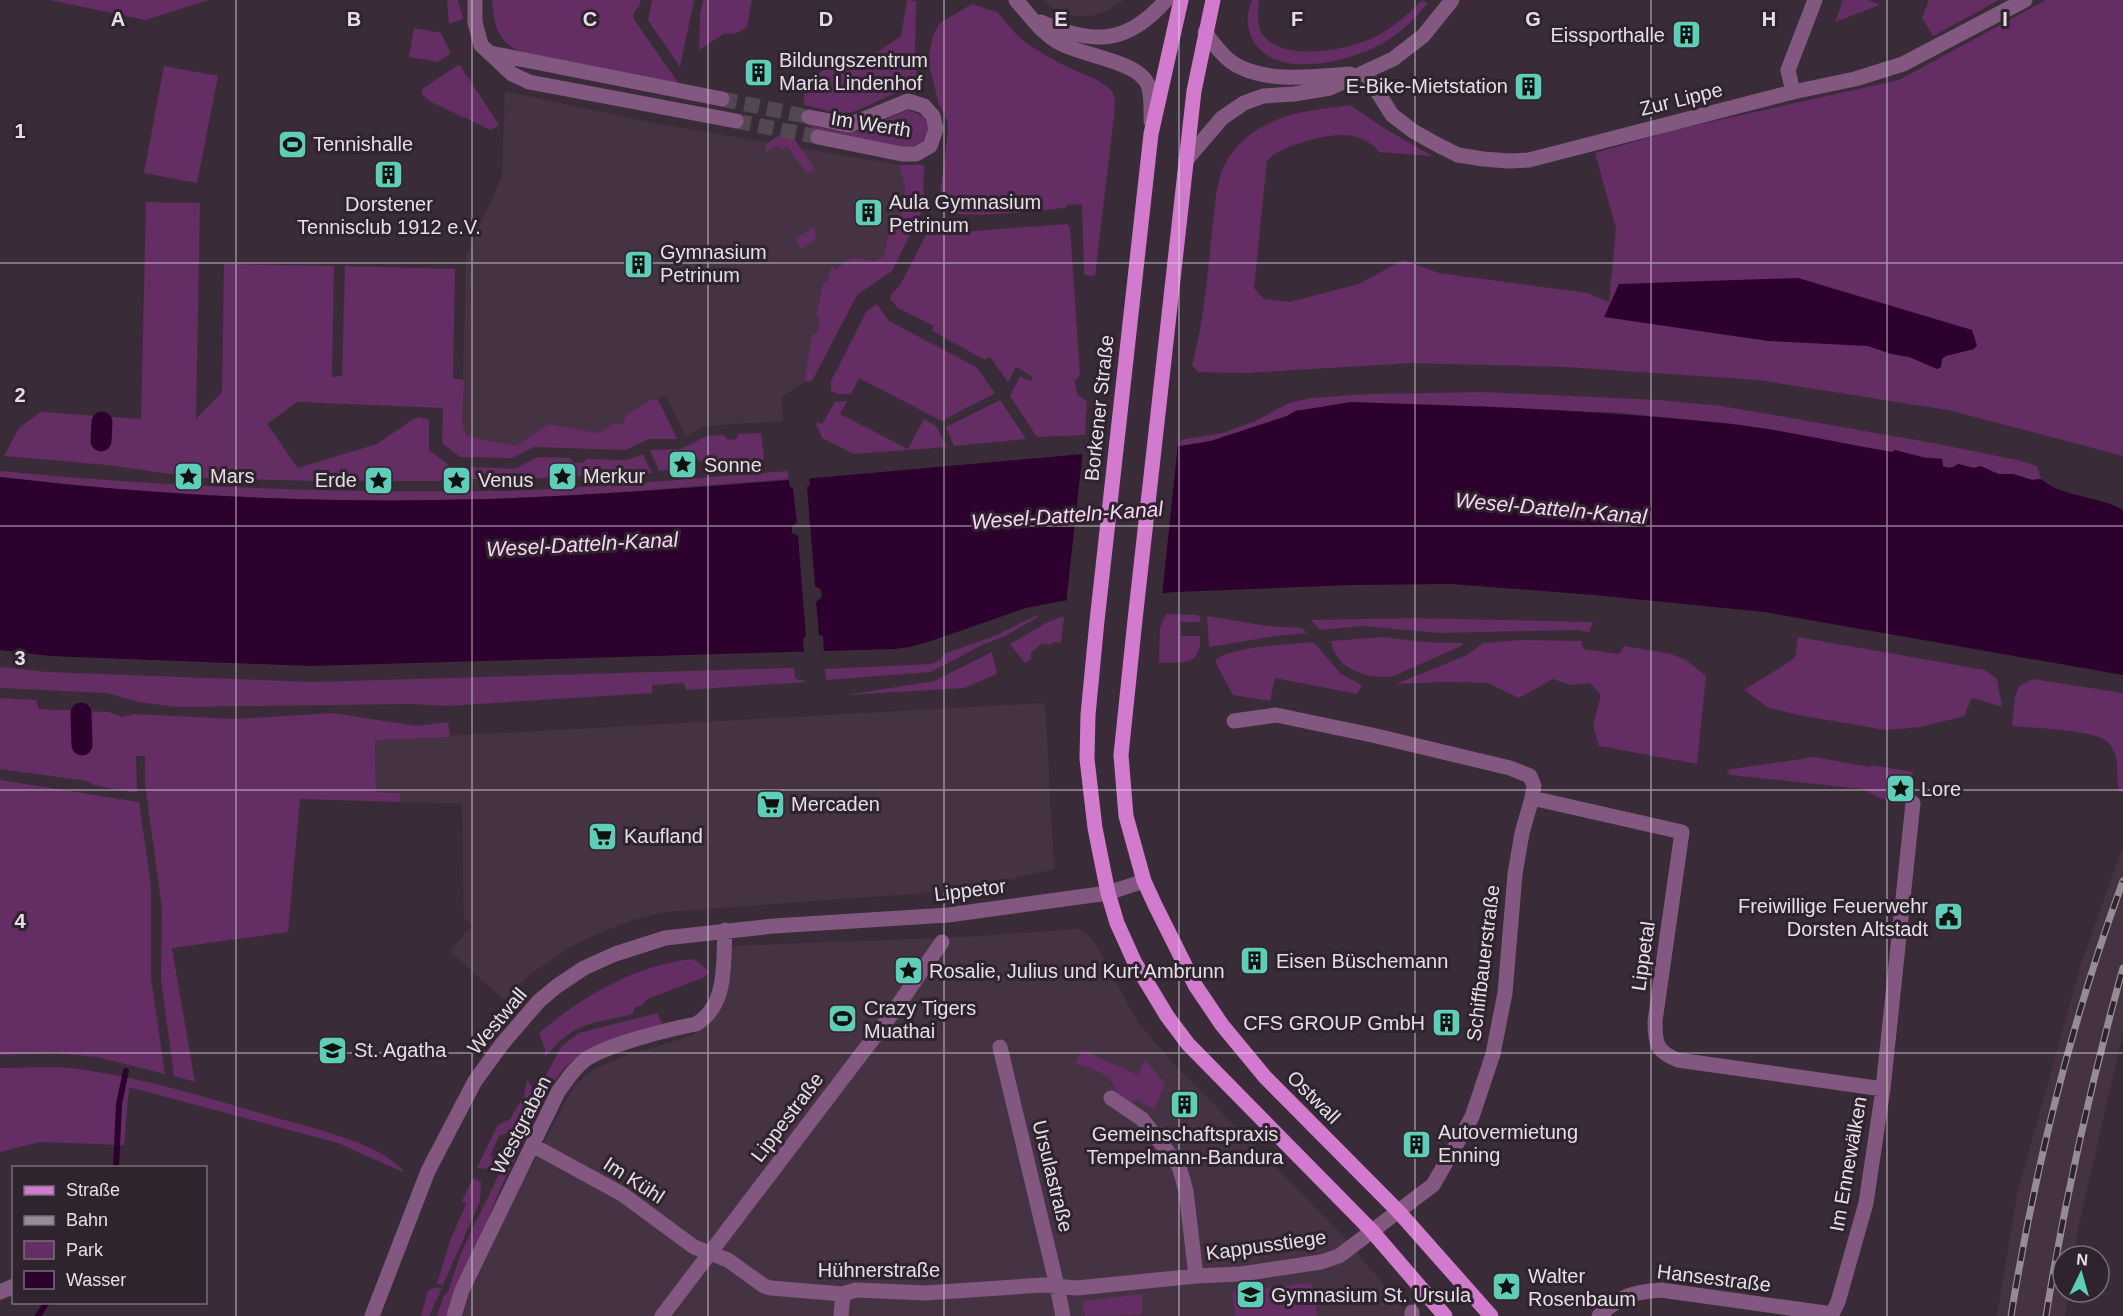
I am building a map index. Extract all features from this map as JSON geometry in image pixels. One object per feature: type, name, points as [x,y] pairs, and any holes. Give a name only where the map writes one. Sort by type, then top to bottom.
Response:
[{"type":"main road","name":"Borkener Straße","points":[[1108,893],[1095,828],[1087,759],[1088,715],[1096,621],[1151,134],[1181,0]]},
{"type":"main road","points":[[1144,881],[1126,816],[1121,755],[1194,91],[1213,0]]},
{"type":"main road","name":"Ostwall","points":[[1144,881],[1174,948],[1195,985],[1242,1052],[1264,1077],[1398,1210],[1491,1316]]},
{"type":"main road","points":[[1108,893],[1117,923],[1135,963],[1167,1016],[1188,1044],[1371,1230],[1445,1316]]},
{"type":"street","points":[[475,0],[475,22],[481,45],[512,74],[529,82],[736,121]]},
{"type":"street","points":[[1016,0],[1044,32],[1060,43],[1129,67],[1143,78],[1148,85],[1150,98],[1151,134]]},
{"type":"street","points":[[1033,19],[1060,31],[1089,37],[1104,37],[1121,34],[1137,27],[1166,0]]},
{"type":"street","points":[[1186,160],[1222,118],[1244,103],[1263,96],[1329,88],[1393,59],[1423,36],[1452,0]]},
{"type":"street","points":[[1793,92],[1788,70],[1815,0]]},
{"type":"street","name":"Zur Lippe","points":[[1365,72],[1392,115],[1413,131],[1458,155],[1509,161],[1529,160],[1793,92],[1855,79],[1903,63],[2025,0]]},
{"type":"street","points":[[1205,32],[1230,61],[1267,75],[1293,77],[1365,72]]},
{"type":"street","points":[[490,53],[722,99]]},
{"type":"street","name":"Im Werth","points":[[809,117],[849,125],[908,101],[924,106],[933,116],[936,129],[930,146],[916,154],[902,154],[818,137]]},
{"type":"street","points":[[1234,721],[1276,715],[1510,768],[1530,776],[1534,786],[1533,798]]},
{"type":"street","name":"Lippetal","points":[[1533,798],[1682,832],[1655,1021],[1655,1036],[1659,1050],[1678,1060],[1883,1089]]},
{"type":"street","name":"Schiffbauerstraße","points":[[1398,1210],[1418,1198],[1433,1185],[1472,1117],[1493,1054],[1505,993],[1515,874],[1522,834],[1533,798]]},
{"type":"street","points":[[1883,1089],[1913,803]]},
{"type":"street","name":"Lippetor","points":[[798,925],[948,915],[1108,893],[1144,881]]},
{"type":"street","name":"Westwall","points":[[372,1316],[439,1146],[475,1081],[502,1044],[539,1001],[584,968],[615,954],[665,938],[724,930],[798,925]]},
{"type":"street","name":"Westgraben","points":[[454,1316],[462,1290],[558,1092],[586,1059],[633,1041],[696,1024],[704,1019],[714,1008],[720,995],[724,930]]},
{"type":"street","name":"Lippestraße","points":[[662,1316],[891,1015],[942,942]]},
{"type":"street","name":"Ursulastraße","points":[[1000,1047],[1058,1286],[1063,1316]]},
{"type":"street","name":"Im Ennewälken","points":[[1832,1315],[1838,1302],[1866,1203],[1883,1089]]},
{"type":"street","name":"Kappusstiege","points":[[1111,1098],[1142,1119],[1179,1166],[1186,1191],[1196,1276]]},
{"type":"street","name":"Im Kühl","points":[[532,1145],[622,1194],[694,1247],[710,1254]]},
{"type":"street","name":"Kappusstiege","points":[[1058,1286],[1077,1288],[1196,1276],[1241,1274],[1321,1262],[1339,1256],[1398,1210]]},
{"type":"street","name":"Hühnerstraße","points":[[710,1254],[728,1260],[764,1286],[771,1288],[843,1294],[856,1290],[926,1293],[1058,1286]]},
{"type":"street","name":"Hansestraße","points":[[1599,1316],[1615,1301],[1637,1291],[1661,1290],[1832,1315]]},
{"type":"street","points":[[841,1316],[843,1294]]},
{"type":"shaded area","points":[[1042,0],[1124,0],[1107,11],[1090,16],[1073,16],[1054,9]]},
{"type":"shaded area","points":[[505,91],[653,123],[899,165],[905,186],[900,221],[890,228],[884,254],[875,261],[852,257],[835,269],[828,280],[823,283],[816,315],[820,320],[817,333],[812,336],[804,382],[782,397],[783,421],[706,426],[686,436],[666,396],[652,399],[626,415],[623,425],[614,423],[599,433],[548,424],[516,446],[467,436],[462,424],[466,256],[502,177]]},
{"type":"shaded area","name":"Mercaden","points":[[1045,703],[1054,869],[1002,881],[923,893],[666,912],[635,919],[565,950],[532,973],[504,1000],[450,951],[472,926],[464,918],[462,804],[400,802],[400,793],[376,792],[375,740]]},
{"type":"shaded area","points":[[2123,846],[2123,1032],[2076,1244],[2051,1244],[2051,1304],[2067,1304],[2065,1316],[1997,1316],[2017,1195],[2081,964]]},
{"type":"shaded area","points":[[1078,929],[1092,938],[1138,1023],[1175,1065],[1343,1236],[1410,1316],[462,1316],[471,1288],[511,1200],[574,1086],[593,1070],[627,1055],[692,1036],[719,1012],[731,946],[964,937]]},
{"type":"green space","points":[[50,0],[209,0],[145,20]]},
{"type":"green space","points":[[447,0],[458,0],[463,19],[449,24]]},
{"type":"green space","points":[[492,0],[641,0],[633,18],[679,84],[523,53],[503,39],[496,26]]},
{"type":"green space","points":[[652,0],[694,0],[680,67],[648,20]]},
{"type":"green space","points":[[703,0],[752,0],[747,27],[735,34],[725,33],[699,50]]},
{"type":"green space","points":[[907,0],[916,1],[915,59],[918,80],[916,91],[891,95],[846,113],[804,105],[804,94],[816,85],[818,74],[828,67],[850,71],[901,36]]},
{"type":"green space","points":[[1252,0],[1259,0],[1258,16],[1261,32],[1271,42],[1284,48],[1301,51],[1337,49],[1370,39],[1397,22],[1421,1],[1428,3],[1416,17],[1380,45],[1357,55],[1323,63],[1305,64],[1288,63],[1260,50],[1248,27],[1248,14]]},
{"type":"green space","points":[[1843,0],[1868,0],[1880,5],[1835,22]]},
{"type":"green space","points":[[1929,0],[1999,0],[1933,36],[1922,18]]},
{"type":"green space","points":[[2046,0],[2123,0],[2123,456],[1948,410],[1758,380],[1565,367],[1412,363],[1246,373],[1198,372],[1192,365],[1202,316],[1216,197],[1222,170],[1235,149],[1247,137],[1283,117],[1350,105],[1432,156],[1379,152],[1362,139],[1342,135],[1300,143],[1270,158],[1267,161],[1254,288],[1264,299],[1289,302],[1359,284],[1403,260],[1439,273],[1588,293],[1609,302],[1616,228],[1595,153],[1678,129],[1899,80]]},
{"type":"green space","points":[[972,4],[997,12],[1027,44],[1059,63],[1097,80],[1112,91],[1115,99],[1114,116],[1095,276],[1084,275],[1082,204],[1018,213],[978,215],[946,212],[938,208],[948,133],[947,120],[939,104],[928,61],[933,35],[940,23]]},
{"type":"green space","points":[[414,28],[441,33],[451,54],[437,62],[409,57]]},
{"type":"green space","points":[[458,65],[499,125],[491,130],[431,102],[422,94],[422,89]]},
{"type":"green space","points":[[164,66],[218,76],[197,183],[144,173]]},
{"type":"green space","points":[[908,110],[923,116],[929,127],[923,141],[910,148],[813,131],[811,126],[807,126],[807,125],[834,130],[857,131]]},
{"type":"green space","points":[[781,134],[793,137],[815,169],[807,174],[787,146],[782,149],[778,145],[767,152],[766,144]]},
{"type":"green space","points":[[899,165],[924,165],[923,209],[892,271],[857,295],[812,381],[804,382],[812,335],[817,333],[820,320],[816,315],[823,283],[828,280],[831,268],[836,269],[852,257],[875,261],[884,255],[890,227],[900,221],[905,186]]},
{"type":"green space","points":[[146,202],[200,203],[196,419],[222,392],[224,264],[334,266],[332,377],[342,376],[345,266],[455,269],[453,378],[464,380],[462,423],[467,436],[516,446],[548,424],[599,433],[614,423],[623,425],[626,415],[652,399],[658,399],[677,439],[649,439],[625,450],[534,447],[512,458],[460,457],[442,443],[443,408],[297,402],[267,424],[298,468],[377,444],[419,417],[429,420],[429,450],[457,469],[457,476],[453,480],[437,481],[199,478],[107,465],[4,456],[19,428],[41,412],[141,419]]},
{"type":"green space","points":[[1067,224],[1070,227],[1080,375],[1075,381],[1077,394],[1087,402],[1085,435],[1037,437],[1010,396],[1020,376],[1031,381],[1033,377],[1016,367],[1008,382],[990,357],[985,360],[932,331],[934,326],[898,308],[890,299],[892,293],[899,287],[928,231],[934,227],[961,232]]},
{"type":"green space","points":[[814,227],[816,239],[801,249],[795,239]]},
{"type":"green space","points":[[877,304],[889,321],[976,367],[995,393],[942,421],[859,378],[851,394],[838,394],[831,391],[831,381],[866,312]]},
{"type":"green space","points":[[1484,392],[1659,400],[1722,406],[2017,460],[2037,466],[2041,479],[2032,480],[2013,474],[1998,474],[1958,464],[1947,467],[1943,466],[1942,459],[1939,458],[1734,424],[1610,412],[1296,410],[1287,416],[1210,441],[1180,446],[1181,440],[1223,433],[1255,421],[1289,403],[1311,398],[1370,394]]},
{"type":"green space","points":[[1000,400],[1026,439],[954,446],[946,427]]},
{"type":"green space","points":[[847,401],[840,414],[908,449],[924,419],[936,426],[947,447],[854,454],[822,438],[816,424],[817,422],[822,424],[835,402]]},
{"type":"green space","points":[[761,433],[764,459],[752,464],[707,467],[700,460],[677,462],[670,470],[659,471],[650,450],[681,449],[707,436],[724,435],[728,440],[736,439],[739,434]]},
{"type":"green space","points":[[643,454],[652,473],[497,480],[470,477],[471,467],[515,469],[537,457],[570,458],[574,463],[582,463],[587,459],[627,460]]},
{"type":"green space","points":[[0,471],[185,485],[370,491],[531,490],[788,471],[789,479],[561,496],[364,500],[181,494],[0,477]]},
{"type":"green space","points":[[1166,614],[1200,617],[1200,622],[1181,622],[1181,636],[1200,636],[1198,653],[1189,661],[1159,663],[1160,628]]},
{"type":"green space","points":[[1037,615],[1038,617],[1005,636],[982,645],[931,672],[826,680],[825,669],[931,664],[940,660],[944,654],[997,635]]},
{"type":"green space","points":[[1207,616],[1267,626],[1302,628],[1307,633],[1209,647]]},
{"type":"green space","points":[[1064,617],[1061,643],[1053,642],[1051,645],[1042,643],[1031,653],[1031,659],[1025,663],[1010,644],[1046,623]]},
{"type":"green space","points":[[1413,618],[1593,622],[1589,632],[1577,630],[1440,633],[1361,626],[1320,630],[1311,620]]},
{"type":"green space","points":[[1383,637],[1424,642],[1462,643],[1463,645],[1394,676],[1384,677],[1364,674],[1346,666],[1334,651],[1331,641]]},
{"type":"green space","points":[[1798,637],[1985,670],[1997,679],[2002,707],[1972,698],[1964,716],[1921,727],[1885,730],[1769,708],[1744,690],[1795,658]]},
{"type":"green space","points":[[1521,640],[1581,641],[1583,649],[1619,654],[1624,646],[1671,654],[1686,660],[1706,676],[1697,764],[1599,746],[1593,725],[1601,695],[1590,683],[1571,685],[1553,679],[1519,698],[1488,683],[1396,684],[1467,655],[1483,643]]},
{"type":"green space","points":[[1311,642],[1341,674],[1362,685],[1357,694],[1275,678],[1270,701],[1233,695],[1216,663],[1216,659],[1236,651]]},
{"type":"green space","points":[[992,652],[997,674],[964,688],[846,695],[934,681]]},
{"type":"green space","points":[[0,667],[47,672],[313,682],[792,668],[798,680],[806,682],[686,690],[684,683],[652,685],[652,693],[446,706],[411,704],[176,707],[138,702],[107,693],[0,688]]},
{"type":"green space","points":[[2033,679],[2123,693],[2123,793],[2119,791],[2115,754],[2108,742],[2090,734],[2012,726],[2015,697],[2019,686]]},
{"type":"green space","points":[[0,698],[36,700],[39,709],[109,712],[122,717],[134,714],[236,719],[333,713],[416,726],[448,722],[450,737],[375,740],[376,792],[400,793],[400,802],[300,799],[288,932],[172,948],[195,1082],[174,1076],[161,980],[162,909],[145,784],[145,756],[136,756],[137,793],[94,785],[87,781],[0,769]]},
{"type":"green space","points":[[1814,757],[1913,772],[1907,804],[1879,798],[1863,789],[1730,775],[1727,770]]},
{"type":"green space","points":[[0,780],[139,802],[151,885],[151,978],[165,1074],[97,1057],[56,1053],[0,1055]]},
{"type":"green space","points":[[692,959],[699,962],[709,972],[705,977],[647,999],[643,1005],[635,1007],[633,1014],[575,1030],[545,1057],[545,1048],[539,1033],[591,995],[650,968]]},
{"type":"green space","points":[[657,1013],[663,1025],[580,1054],[564,1068],[551,1086],[543,1081],[561,1047],[579,1033]]},
{"type":"green space","points":[[1082,1050],[1138,1075],[1145,1059],[1165,1084],[1154,1109],[1139,1102],[1139,1099],[1130,1102],[1118,1094],[1109,1077],[1075,1064]]},
{"type":"green space","points":[[59,1067],[114,1075],[167,1087],[323,1131],[376,1151],[391,1160],[403,1172],[338,1143],[129,1087],[124,1145],[40,1142],[0,1152],[0,1068]]},
{"type":"green space","points":[[527,1079],[533,1089],[513,1131],[499,1136],[490,1156],[495,1158],[492,1166],[484,1169],[477,1168],[497,1126],[510,1119],[524,1096]]},
{"type":"green space","points":[[543,1086],[549,1089],[501,1187],[448,1316],[437,1316],[461,1253],[500,1172],[504,1172],[513,1154],[512,1150]]},
{"type":"green space","points":[[473,1178],[481,1182],[480,1201],[443,1285],[437,1284],[450,1241],[466,1204],[462,1201]]},
{"type":"green space","points":[[1312,1283],[1317,1316],[1235,1316],[1232,1291]]},
{"type":"green space","points":[[436,1287],[442,1288],[429,1316],[421,1316],[428,1291]]},
{"type":"green space","points":[[1142,1294],[1142,1315],[1085,1316],[1082,1301]]},
{"type":"water","points":[[1798,278],[1972,330],[1977,345],[1974,349],[1946,356],[1942,359],[1941,367],[1937,369],[1909,357],[1868,346],[1768,341],[1604,317],[1619,284]]},
{"type":"water","name":"Wesel-Datteln-Kanal","points":[[1351,402],[1589,412],[1731,424],[1942,459],[1943,466],[1947,468],[1958,464],[1974,468],[1981,466],[1998,474],[2013,474],[2032,480],[2041,479],[2060,490],[2123,510],[2123,675],[1764,612],[1451,584],[1352,585],[1176,592],[1062,601],[1026,608],[931,641],[894,649],[311,666],[50,656],[0,650],[0,477],[182,494],[304,499],[426,500],[574,495],[747,483],[1180,446],[1211,441],[1296,411]]},
{"type":"pier","points":[[1178,443],[1162,596],[1066,604],[1083,450]]},
{"type":"pier","points":[[809,474],[810,486],[807,487],[815,586],[821,590],[822,597],[816,602],[819,635],[823,636],[824,653],[804,654],[803,638],[806,637],[798,536],[792,533],[792,526],[797,523],[793,488],[790,487],[788,476]]},
{"type":"waterway","points":[[101,441],[102,422]]},
{"type":"waterway","points":[[81,713],[82,745]]},
{"type":"waterway","points":[[116,1166],[119,1104],[126,1071]]},
{"type":"waterway","points":[[38,1316],[46,1304]]},
{"type":"tunnel","points":[[722,99],[809,117]]},
{"type":"tunnel","points":[[736,121],[818,137]]},
{"type":"railway","points":[[2011,1316],[2031,1205],[2057,1096],[2087,988],[2123,881]]},
{"type":"railway","points":[[2046,1316],[2080,1141],[2123,968]]},
{"type":"place","name":"Eissporthalle","points":[[1686,35]]},
{"type":"place","name":"Bildungszentrum Maria Lindenhof","points":[[758,72]]},
{"type":"place","name":"E-Bike-Mietstation","points":[[1529,86]]},
{"type":"place","name":"Tennishalle","points":[[292,144]]},
{"type":"place","name":"Dorstener Tennisclub 1912 e.V.","points":[[389,174]]},
{"type":"place","name":"Aula Gymnasium Petrinum","points":[[868,213]]},
{"type":"place","name":"Gymnasium Petrinum","points":[[639,264]]},
{"type":"place","name":"Sonne","points":[[683,465]]},
{"type":"place","name":"Mars","points":[[189,476]]},
{"type":"place","name":"Merkur","points":[[562,476]]},
{"type":"place","name":"Erde","points":[[378,480]]},
{"type":"place","name":"Venus","points":[[457,480]]},
{"type":"place","name":"Lore","points":[[1900,789]]},
{"type":"place","name":"Mercaden","points":[[770,804]]},
{"type":"place","name":"Kaufland","points":[[603,836]]},
{"type":"place","name":"Freiwillige Feuerwehr Dorsten Altstadt","points":[[1949,917]]},
{"type":"place","name":"Eisen Büschemann","points":[[1255,961]]},
{"type":"place","name":"Rosalie, Julius und Kurt Ambrunn","points":[[908,971]]},
{"type":"place","name":"Crazy Tigers Muathai","points":[[843,1019]]},
{"type":"place","name":"CFS GROUP GmbH","points":[[1446,1023]]},
{"type":"place","name":"St. Agatha","points":[[333,1050]]},
{"type":"place","name":"Gemeinschaftspraxis Tempelmann-Bandura","points":[[1185,1104]]},
{"type":"place","name":"Autovermietung Enning","points":[[1417,1144]]},
{"type":"place","name":"Walter Rosenbaum","points":[[1507,1287]]},
{"type":"place","name":"Gymnasium St. Ursula","points":[[1250,1295]]}]
